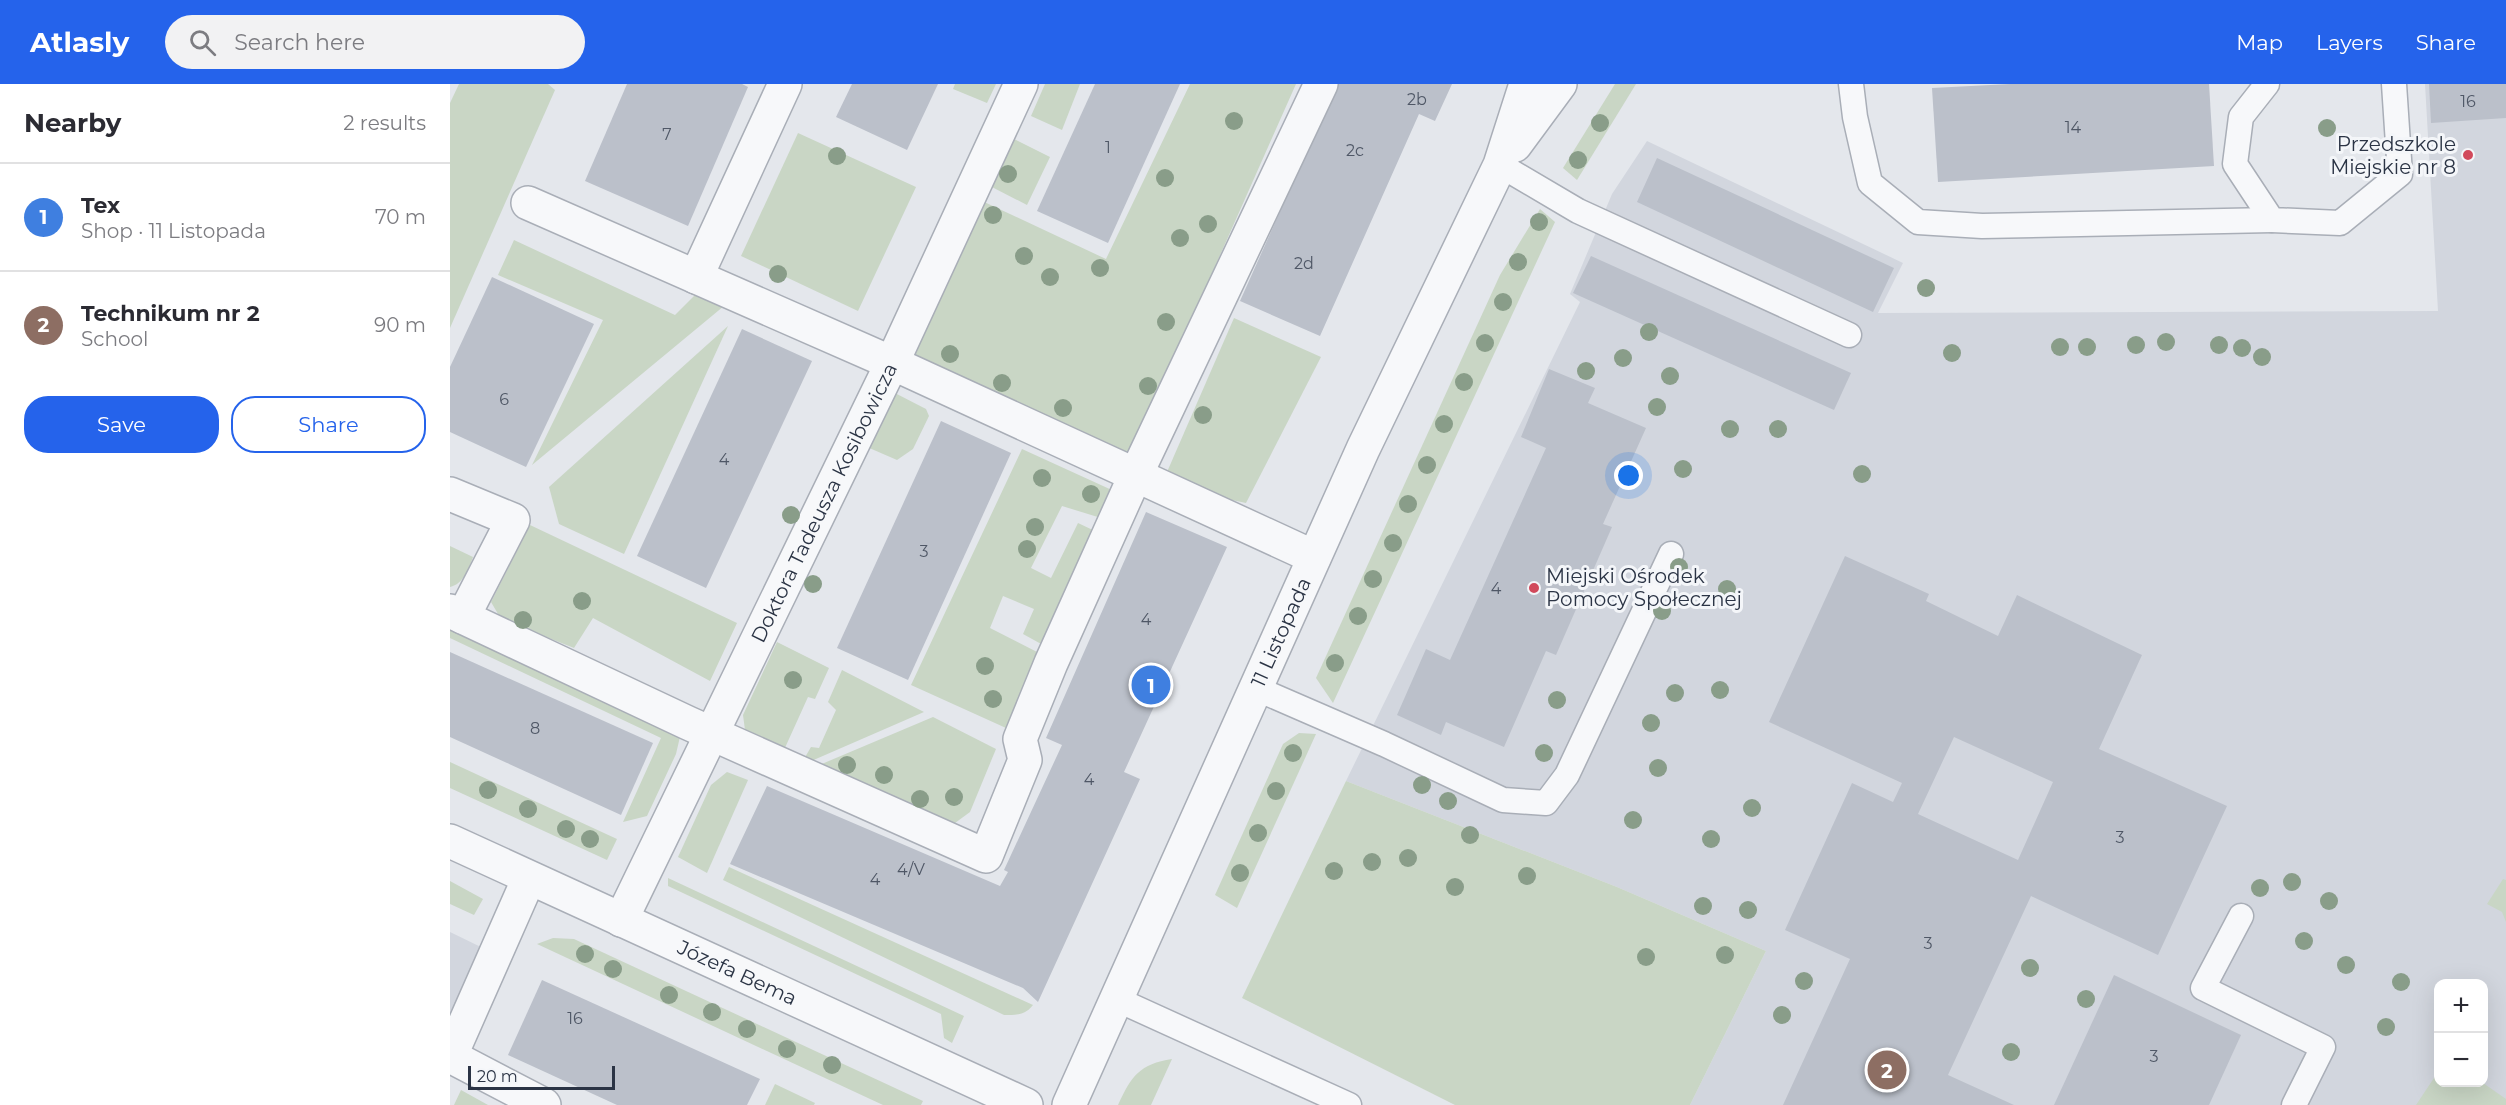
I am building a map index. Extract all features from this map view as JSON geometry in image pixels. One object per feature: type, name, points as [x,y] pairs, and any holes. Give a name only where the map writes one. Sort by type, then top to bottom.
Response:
[{"type":"street","points":[[696,277],[785,84]]},
{"type":"street","name":"Doktora Tadeusza Kosibowicza","points":[[621,920],[892,363],[1021,84]]},
{"type":"street","points":[[450,494],[513,520],[457,614],[711,733],[986,856],[1025,760],[1020,739],[1136,475],[1321,84]]},
{"type":"street","name":"11 Listopada","points":[[1069,1105],[1363,449],[1500,165],[1526,84]]},
{"type":"street","name":"11 Listopada","points":[[1500,165],[1560,84]]},
{"type":"street","points":[[528,203],[892,363],[1314,557]]},
{"type":"street","name":"Józefa Bema","points":[[450,841],[1026,1105]]},
{"type":"street","points":[[529,878],[450,1056],[544,1105]]},
{"type":"lane","points":[[1851,84],[1855,117],[1870,183],[1918,222],[1982,226],[2272,220],[2340,223],[2400,174],[2394,84]]},
{"type":"lane","points":[[2267,84],[2241,117],[2235,164],[2272,220]]},
{"type":"lane","points":[[1500,165],[1578,211],[1849,335]]},
{"type":"lane","points":[[1255,688],[1384,744],[1503,800],[1546,802],[1567,775],[1671,554]]},
{"type":"lane","points":[[2241,916],[2203,987],[2323,1047],[2294,1105]]},
{"type":"lane","points":[[1116,999],[1349,1105]]},
{"type":"shaded area","points":[[2425,84],[2506,84],[2506,1105],[1690,1105],[1766,951],[1617,887],[1346,781],[1580,302],[1570,294],[1612,194],[1647,141],[1903,263],[1878,313],[2438,311]]},
{"type":"shaded area","points":[[450,932],[485,949],[450,1019]]},
{"type":"green space","points":[[459,84],[548,84],[555,90],[450,328],[450,103]]},
{"type":"green space","points":[[955,84],[996,84],[987,103],[953,89]]},
{"type":"green space","points":[[1045,84],[1080,84],[1062,130],[1031,116]]},
{"type":"green space","points":[[1190,84],[1296,84],[1134,449],[1125,452],[913,356],[980,200],[1106,259]]},
{"type":"green space","points":[[1615,84],[1636,84],[1577,180],[1563,168]]},
{"type":"green space","points":[[798,133],[916,187],[858,311],[741,256]]},
{"type":"green space","points":[[1012,138],[1050,157],[1027,205],[988,185]]},
{"type":"green space","points":[[1540,209],[1555,222],[1333,703],[1316,678],[1500,275]]},
{"type":"green space","points":[[514,240],[675,315],[701,289],[730,301],[532,465],[603,320],[498,275]]},
{"type":"green space","points":[[1234,318],[1321,357],[1246,503],[1232,500],[1167,472]]},
{"type":"green space","points":[[728,326],[624,554],[559,524],[549,487]]},
{"type":"green space","points":[[891,391],[926,409],[929,416],[913,449],[897,460],[867,447]]},
{"type":"green space","points":[[1022,449],[1114,491],[1101,518],[1062,506],[1031,568],[1051,578],[1078,523],[1097,532],[1043,645],[1023,634],[1034,609],[1003,596],[990,628],[1041,654],[1006,728],[911,685]]},
{"type":"green space","points":[[530,525],[737,623],[710,681],[593,618],[574,648],[501,619],[491,602]]},
{"type":"green space","points":[[450,546],[473,557],[459,583],[450,587]]},
{"type":"green space","points":[[450,617],[682,728],[676,754],[647,816],[623,822],[661,738],[450,638]]},
{"type":"green space","points":[[777,642],[829,668],[815,699],[808,697],[784,750],[745,730],[743,715]]},
{"type":"green space","points":[[842,670],[924,712],[809,762],[804,759],[811,747],[819,748],[836,710],[828,702]]},
{"type":"green space","points":[[933,717],[996,749],[970,812],[955,823],[933,819],[817,766]]},
{"type":"green space","points":[[1299,733],[1316,734],[1237,908],[1215,895],[1283,744]]},
{"type":"green space","points":[[450,762],[617,839],[607,860],[450,788]]},
{"type":"green space","points":[[727,772],[748,780],[707,873],[678,857],[711,785]]},
{"type":"green space","points":[[1346,781],[1617,887],[1766,951],[1690,1105],[1455,1105],[1242,998]]},
{"type":"green space","points":[[729,867],[1033,1005],[1020,1014],[1004,1015],[723,880]]},
{"type":"green space","points":[[668,878],[964,1016],[952,1043],[944,1038],[941,1014],[668,886]]},
{"type":"green space","points":[[2503,879],[2506,880],[2506,922],[2502,912],[2487,904]]},
{"type":"green space","points":[[450,881],[483,899],[474,915],[450,904]]},
{"type":"green space","points":[[553,938],[574,939],[923,1101],[921,1105],[883,1105],[537,944]]},
{"type":"green space","points":[[1172,1059],[1151,1105],[1118,1105],[1127,1086],[1138,1073],[1152,1064]]},
{"type":"green space","points":[[2434,1078],[2434,1087],[2488,1086],[2506,1099],[2506,1105],[2416,1105]]},
{"type":"green space","points":[[775,1084],[815,1103],[814,1105],[765,1105]]},
{"type":"green space","points":[[461,1090],[488,1105],[454,1105]]},
{"type":"building","points":[[627,84],[742,84],[748,87],[688,226],[585,181]]},
{"type":"building","points":[[852,84],[938,84],[907,150],[836,117]]},
{"type":"building","points":[[1095,84],[1180,84],[1108,243],[1037,211]]},
{"type":"building","points":[[1337,84],[1452,84],[1435,121],[1419,114],[1320,336],[1240,301]]},
{"type":"building","points":[[2010,84],[2209,84],[2214,166],[1938,182],[1932,88]]},
{"type":"building","points":[[2429,84],[2506,84],[2506,118],[2431,123]]},
{"type":"building","points":[[1657,158],[1894,268],[1873,312],[1637,202]]},
{"type":"building","points":[[1591,256],[1851,373],[1834,410],[1573,293]]},
{"type":"building","points":[[492,277],[594,324],[526,467],[450,432],[450,367]]},
{"type":"building","points":[[742,329],[812,361],[706,588],[637,556]]},
{"type":"building","name":"Miejski Ośrodek Pomocy Społecznej","points":[[1549,369],[1595,388],[1588,403],[1646,428],[1603,524],[1612,527],[1556,655],[1546,651],[1504,747],[1446,722],[1441,735],[1397,715],[1426,649],[1450,660],[1546,448],[1521,437]]},
{"type":"building","points":[[941,421],[1011,453],[908,680],[837,648]]},
{"type":"building","points":[[1146,512],[1227,547],[1124,772],[1140,779],[1038,1002],[1023,988],[730,864],[767,786],[1000,886],[1008,872],[1004,870],[1062,745],[1046,738]]},
{"type":"building","points":[[1845,556],[1929,594],[1926,601],[1998,636],[2017,595],[2142,655],[2099,749],[2227,806],[2158,955],[2031,896],[1948,1075],[2014,1105],[1783,1105],[1850,959],[1785,930],[1852,783],[1893,802],[1902,783],[1769,722]],"holes":[[[1954,737],[2053,782],[2018,860],[1918,814]]]},
{"type":"building","points":[[450,652],[653,743],[621,815],[450,737]]},
{"type":"building","points":[[2114,975],[2241,1035],[2209,1105],[2054,1105]]},
{"type":"building","points":[[542,980],[760,1079],[747,1105],[617,1105],[508,1055]]},
{"type":"place","name":"Przedszkole Miejskie nr 8","points":[[2468,155]]},
{"type":"place","name":"Miejski Ośrodek Pomocy Społecznej","points":[[1534,588]]},
{"type":"place","name":"Tex","points":[[1151,685]]},
{"type":"place","name":"Technikum nr 2","points":[[1887,1070]]}]
